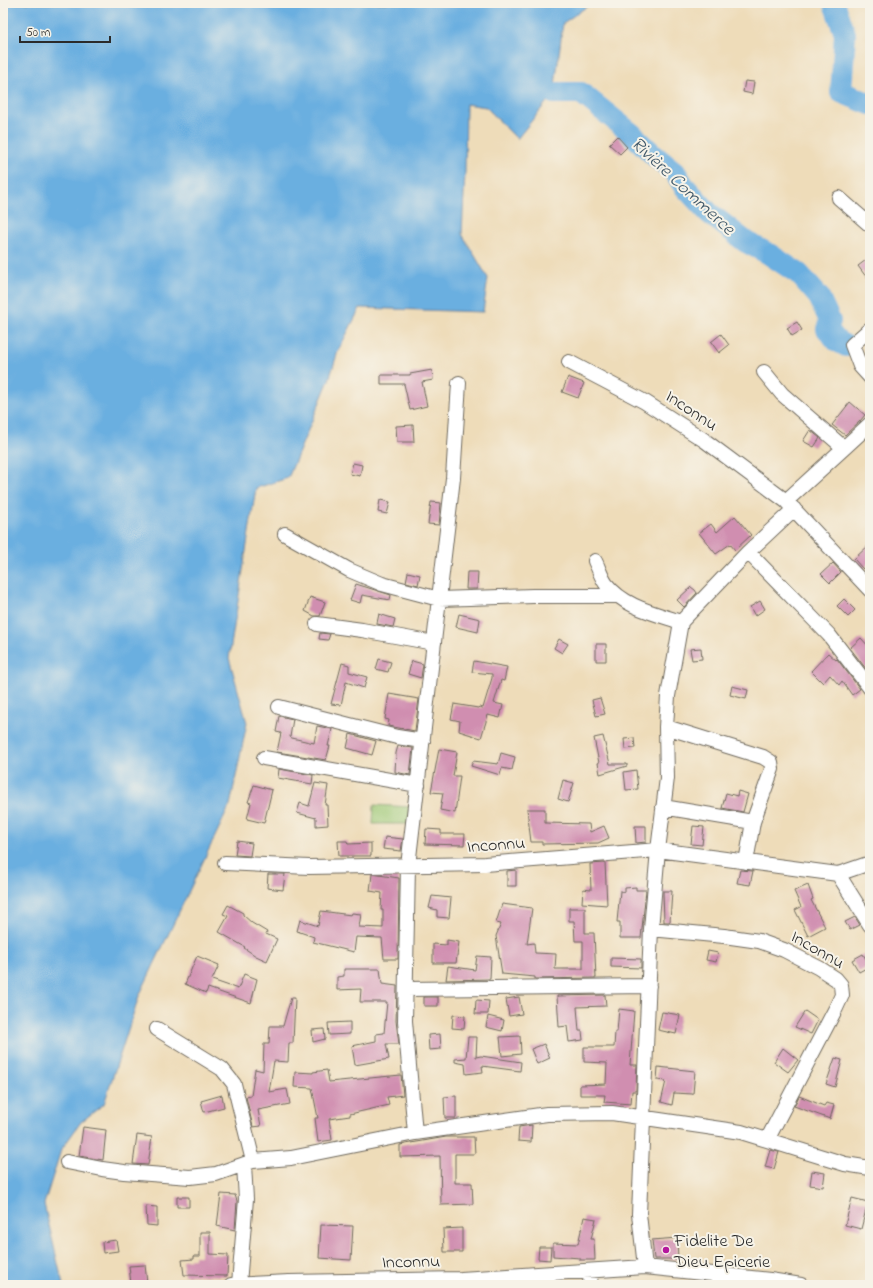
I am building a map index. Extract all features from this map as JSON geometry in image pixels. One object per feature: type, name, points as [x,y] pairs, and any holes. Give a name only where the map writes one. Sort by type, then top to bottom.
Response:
[{"type":"street","points":[[838,198],[870,225]]},
{"type":"street","points":[[870,329],[852,345],[860,366],[870,377]]},
{"type":"street","name":"Inconnu","points":[[569,362],[652,406],[704,440],[790,505],[870,590]]},
{"type":"street","points":[[764,372],[782,394],[844,448]]},
{"type":"street","points":[[415,1133],[405,1021],[408,866],[453,478],[459,383]]},
{"type":"street","points":[[645,1268],[640,1214],[651,929],[658,850],[667,778],[666,727],[668,696],[681,622],[844,448],[870,424]]},
{"type":"street","points":[[285,534],[349,570],[375,582],[404,591],[439,599],[532,596],[618,596]]},
{"type":"street","points":[[748,552],[829,635],[870,688]]},
{"type":"street","points":[[595,561],[606,583],[618,596],[632,605],[681,622]]},
{"type":"street","points":[[317,624],[368,631],[434,643]]},
{"type":"street","points":[[279,707],[397,737],[423,741]]},
{"type":"street","points":[[666,727],[763,757],[771,762],[772,769],[753,822],[746,862]]},
{"type":"street","points":[[264,758],[418,785]]},
{"type":"street","points":[[664,807],[753,822]]},
{"type":"street","name":"Inconnu","points":[[225,863],[310,867],[486,864],[658,850],[838,874],[870,863]]},
{"type":"street","points":[[838,874],[870,925]]},
{"type":"street","name":"Inconnu","points":[[651,929],[759,941],[784,950],[820,968],[836,979],[841,985],[842,995],[836,1008],[767,1140]]},
{"type":"street","points":[[406,989],[649,986]]},
{"type":"street","points":[[157,1029],[222,1069],[234,1084],[248,1163],[246,1199],[235,1285]]},
{"type":"street","points":[[67,1162],[109,1170],[190,1177],[216,1174],[248,1163],[291,1158],[415,1133],[547,1114],[612,1113],[741,1132],[845,1164],[870,1168]]},
{"type":"street","name":"Inconnu","points":[[235,1285],[461,1279],[591,1278],[645,1268],[770,1280],[801,1285]]},
{"type":"green space","points":[[374,805],[412,807],[410,824],[373,824]]},
{"type":"water","points":[[3,3],[592,3],[563,23],[554,93],[517,139],[486,107],[466,104],[462,234],[488,278],[483,312],[360,308],[338,351],[329,380],[288,478],[256,488],[229,658],[247,723],[230,805],[139,996],[104,1104],[81,1122],[61,1150],[44,1204],[63,1285],[3,1285]]},
{"type":"building","points":[[745,81],[754,82],[752,94],[743,92]]},
{"type":"building","points":[[617,136],[627,147],[620,154],[609,144]]},
{"type":"building","points":[[866,260],[870,266],[870,282],[858,266]]},
{"type":"building","points":[[797,322],[802,330],[792,336],[787,328]]},
{"type":"building","points":[[721,334],[729,345],[719,353],[711,342]]},
{"type":"building","points":[[432,370],[433,380],[422,382],[427,406],[410,410],[404,384],[381,384],[381,375],[410,375]]},
{"type":"building","points":[[568,377],[584,383],[578,398],[562,392]]},
{"type":"building","points":[[850,402],[865,415],[845,435],[832,425]]},
{"type":"building","points":[[413,425],[414,442],[397,442],[396,426]]},
{"type":"building","points":[[810,430],[820,438],[814,447],[803,441]]},
{"type":"building","points":[[353,463],[362,465],[360,476],[350,474]]},
{"type":"building","points":[[380,500],[390,502],[387,514],[378,512]]},
{"type":"building","points":[[431,502],[441,503],[439,525],[428,524]]},
{"type":"building","points":[[735,516],[751,535],[735,550],[730,544],[716,554],[699,533],[711,524],[717,532]]},
{"type":"building","points":[[870,544],[870,562],[863,569],[854,559]]},
{"type":"building","points":[[833,563],[841,572],[830,583],[821,574]]},
{"type":"building","points":[[408,572],[420,575],[418,585],[406,582]]},
{"type":"building","points":[[467,572],[478,572],[477,589],[466,589]]},
{"type":"building","points":[[356,584],[391,595],[390,600],[362,595],[360,603],[350,600]]},
{"type":"building","points":[[691,587],[697,593],[684,607],[677,600]]},
{"type":"building","points":[[310,597],[325,602],[320,616],[314,616],[305,611]]},
{"type":"building","points":[[844,599],[855,610],[848,617],[837,606]]},
{"type":"building","points":[[760,601],[765,609],[755,616],[750,607]]},
{"type":"building","points":[[379,614],[395,619],[393,627],[377,624]]},
{"type":"building","points":[[459,614],[480,619],[478,632],[456,627]]},
{"type":"building","points":[[320,633],[330,634],[328,640],[319,639]]},
{"type":"building","points":[[861,638],[870,648],[870,674],[850,648]]},
{"type":"building","points":[[559,639],[568,644],[562,653],[554,648]]},
{"type":"building","points":[[596,644],[606,644],[606,661],[596,661]]},
{"type":"building","points":[[701,648],[702,659],[692,660],[690,649]]},
{"type":"building","points":[[828,653],[836,660],[837,659],[860,689],[852,695],[842,681],[839,685],[830,675],[823,683],[811,671]]},
{"type":"building","points":[[379,659],[391,662],[388,672],[376,669]]},
{"type":"building","points":[[412,661],[423,664],[421,678],[408,674]]},
{"type":"building","points":[[474,661],[507,667],[504,681],[501,680],[494,703],[503,705],[500,718],[488,715],[481,738],[459,731],[460,721],[451,719],[454,704],[483,708],[492,674],[472,672]]},
{"type":"building","points":[[342,663],[349,665],[349,672],[367,677],[364,688],[346,682],[341,705],[331,704]]},
{"type":"building","points":[[732,686],[748,690],[746,699],[730,695]]},
{"type":"building","points":[[389,694],[419,699],[415,731],[388,726],[389,720],[385,719]]},
{"type":"building","points":[[600,698],[605,714],[596,716],[592,700]]},
{"type":"building","points":[[279,716],[293,719],[290,737],[292,738],[314,743],[317,726],[332,729],[328,746],[330,746],[326,760],[277,752],[281,733],[276,732]]},
{"type":"building","points":[[350,734],[376,741],[372,755],[347,748]]},
{"type":"building","points":[[603,736],[610,764],[627,764],[627,766],[600,774],[594,738]]},
{"type":"building","points":[[634,738],[635,748],[625,749],[624,739]]},
{"type":"building","points":[[398,746],[413,748],[410,775],[395,772]]},
{"type":"building","points":[[439,749],[457,752],[453,776],[460,776],[455,813],[440,810],[443,793],[431,792]]},
{"type":"building","points":[[501,753],[515,757],[512,770],[502,768],[500,775],[471,766],[473,761],[498,764]]},
{"type":"building","points":[[279,769],[313,775],[312,784],[278,778]]},
{"type":"building","points":[[636,770],[638,789],[626,790],[624,772]]},
{"type":"building","points":[[563,780],[574,783],[568,802],[558,799]]},
{"type":"building","points":[[315,783],[328,785],[325,805],[327,805],[328,825],[316,826],[316,818],[297,813],[300,803],[309,806]]},
{"type":"building","points":[[254,785],[272,790],[264,823],[247,819],[251,803],[248,802]]},
{"type":"building","points":[[738,791],[748,794],[743,812],[722,808],[726,793],[737,796]]},
{"type":"building","points":[[527,809],[545,809],[545,823],[589,824],[590,832],[604,826],[609,838],[598,843],[542,844],[542,842],[531,842]]},
{"type":"building","points":[[635,826],[646,826],[646,842],[636,843]]},
{"type":"building","points":[[693,826],[704,827],[702,845],[691,844]]},
{"type":"building","points":[[426,829],[441,830],[441,834],[465,834],[464,845],[425,844]]},
{"type":"building","points":[[385,837],[403,839],[401,851],[383,849]]},
{"type":"building","points":[[237,841],[252,843],[250,856],[235,855]]},
{"type":"building","points":[[338,841],[347,841],[348,844],[371,843],[371,856],[339,856]]},
{"type":"building","points":[[605,863],[607,905],[582,903],[583,889],[591,890],[590,864]]},
{"type":"building","points":[[516,870],[516,886],[507,886],[507,871]]},
{"type":"building","points":[[740,870],[753,871],[750,885],[737,883]]},
{"type":"building","points":[[268,874],[285,874],[283,890],[267,888]]},
{"type":"building","points":[[372,874],[399,878],[398,959],[384,959],[382,938],[356,937],[354,952],[313,942],[314,937],[297,931],[300,920],[318,926],[321,911],[351,915],[352,913],[361,914],[359,927],[383,928],[383,910],[381,910],[382,893],[370,891]]},
{"type":"building","points":[[808,885],[813,899],[811,900],[825,927],[808,936],[795,910],[801,907],[794,891]]},
{"type":"building","points":[[636,887],[636,890],[646,890],[641,938],[620,938],[620,922],[617,922],[620,891],[625,892],[625,888]]},
{"type":"building","points":[[663,891],[672,891],[670,922],[664,922]]},
{"type":"building","points":[[432,896],[451,898],[449,918],[437,917],[437,910],[429,908]]},
{"type":"building","points":[[502,904],[532,908],[527,944],[534,943],[535,953],[556,954],[555,969],[583,969],[583,941],[575,941],[574,921],[569,921],[569,908],[585,908],[585,933],[594,933],[596,978],[535,979],[535,977],[502,974],[496,936],[501,924],[496,923]]},
{"type":"building","points":[[228,905],[243,913],[243,915],[252,923],[267,932],[266,934],[277,939],[267,961],[256,956],[244,948],[245,947],[219,932],[228,916],[223,914]]},
{"type":"building","points":[[855,917],[860,925],[850,930],[845,922]]},
{"type":"building","points":[[447,940],[459,942],[456,963],[433,963],[433,944],[447,945]]},
{"type":"building","points":[[708,951],[718,953],[716,962],[706,960]]},
{"type":"building","points":[[863,954],[870,966],[859,972],[852,960]]},
{"type":"building","points":[[197,956],[219,965],[212,980],[238,989],[244,974],[257,979],[251,1003],[208,988],[206,993],[185,984]]},
{"type":"building","points":[[477,956],[491,957],[490,979],[446,980],[448,966],[475,970]]},
{"type":"building","points":[[611,958],[641,959],[641,968],[611,967]]},
{"type":"building","points":[[344,969],[380,969],[382,984],[397,986],[396,1021],[399,1044],[386,1044],[389,1059],[355,1065],[352,1046],[376,1041],[376,1034],[384,1033],[387,1002],[360,1002],[361,989],[337,990],[337,977],[344,976]]},
{"type":"building","points":[[605,995],[606,1006],[577,1007],[579,1031],[582,1031],[583,1040],[569,1042],[567,1026],[559,1027],[557,996]]},
{"type":"building","points":[[424,997],[438,997],[438,1006],[424,1006]]},
{"type":"building","points":[[519,997],[522,1014],[509,1016],[506,999]]},
{"type":"building","points":[[291,998],[295,998],[293,1043],[289,1043],[288,1062],[274,1061],[269,1092],[287,1089],[290,1104],[258,1110],[261,1126],[253,1127],[246,1097],[251,1096],[255,1069],[263,1071],[264,1044],[269,1044],[270,1026],[283,1026]]},
{"type":"building","points":[[476,1000],[489,1001],[488,1014],[475,1014]]},
{"type":"building","points":[[619,1009],[634,1011],[630,1065],[637,1065],[636,1091],[632,1091],[631,1104],[604,1102],[605,1095],[580,1095],[580,1085],[606,1084],[607,1063],[584,1062],[584,1047],[614,1047]]},
{"type":"building","points":[[805,1011],[818,1020],[811,1034],[795,1027]]},
{"type":"building","points":[[662,1012],[680,1015],[676,1034],[658,1030]]},
{"type":"building","points":[[453,1015],[465,1016],[464,1029],[452,1028]]},
{"type":"building","points":[[488,1016],[504,1020],[502,1031],[486,1027]]},
{"type":"building","points":[[350,1022],[350,1034],[329,1035],[328,1023]]},
{"type":"building","points":[[324,1029],[325,1039],[313,1042],[312,1030]]},
{"type":"building","points":[[440,1034],[441,1049],[429,1050],[428,1035]]},
{"type":"building","points":[[520,1036],[521,1054],[502,1056],[500,1037]]},
{"type":"building","points":[[468,1037],[477,1037],[476,1057],[481,1056],[521,1062],[520,1071],[482,1066],[483,1072],[466,1074],[465,1064],[455,1062],[455,1059],[466,1058]]},
{"type":"building","points":[[544,1044],[550,1058],[537,1064],[531,1049]]},
{"type":"building","points":[[783,1048],[798,1060],[788,1072],[774,1062]]},
{"type":"building","points":[[835,1058],[842,1060],[835,1087],[826,1084]]},
{"type":"building","points":[[658,1067],[695,1071],[693,1094],[674,1093],[672,1105],[661,1102],[666,1081],[657,1080]]},
{"type":"building","points":[[327,1070],[329,1082],[401,1075],[403,1095],[387,1097],[389,1105],[350,1114],[350,1116],[329,1119],[332,1140],[318,1142],[315,1118],[318,1118],[312,1088],[294,1087],[295,1072],[313,1073]]},
{"type":"building","points":[[222,1095],[224,1107],[204,1112],[201,1101]]},
{"type":"building","points":[[456,1096],[456,1118],[445,1118],[444,1097]]},
{"type":"building","points":[[799,1096],[824,1106],[826,1103],[834,1105],[830,1119],[794,1106]]},
{"type":"building","points":[[532,1125],[531,1142],[518,1141],[519,1127]]},
{"type":"building","points":[[83,1127],[106,1130],[103,1160],[79,1156]]},
{"type":"building","points":[[137,1135],[152,1137],[148,1165],[133,1164]]},
{"type":"building","points":[[446,1137],[474,1137],[475,1154],[455,1154],[455,1183],[472,1183],[473,1204],[441,1205],[440,1156],[400,1157],[400,1145]]},
{"type":"building","points":[[770,1150],[779,1152],[774,1169],[765,1167]]},
{"type":"building","points":[[812,1171],[825,1173],[823,1187],[810,1185]]},
{"type":"building","points":[[221,1194],[235,1195],[237,1201],[235,1230],[217,1226]]},
{"type":"building","points":[[177,1197],[189,1197],[189,1207],[177,1207]]},
{"type":"building","points":[[852,1198],[868,1202],[861,1229],[845,1225]]},
{"type":"building","points":[[146,1206],[157,1207],[157,1226],[147,1225]]},
{"type":"building","points":[[584,1217],[596,1219],[591,1239],[594,1239],[595,1260],[580,1260],[580,1258],[553,1256],[553,1243],[578,1244]]},
{"type":"building","points":[[321,1225],[353,1226],[351,1260],[319,1258]]},
{"type":"building","points":[[462,1228],[462,1252],[444,1252],[443,1229]]},
{"type":"building","points":[[200,1232],[210,1232],[210,1254],[228,1255],[227,1276],[184,1275],[182,1260],[194,1259],[194,1256],[200,1256]]},
{"type":"building","points":[[677,1238],[678,1259],[654,1259],[652,1240]]},
{"type":"building","points":[[116,1240],[118,1251],[103,1253],[102,1242]]},
{"type":"building","points":[[539,1247],[551,1247],[550,1260],[538,1259]]},
{"type":"building","points":[[145,1265],[147,1283],[131,1284],[129,1266]]},
{"type":"waterway","name":"Rivière Commerce","points":[[834,3],[845,34],[841,92],[870,104]]},
{"type":"waterway","name":"Rivière Commerce","points":[[554,93],[581,93],[631,133],[656,157],[675,172],[684,186],[709,213],[746,242],[769,254],[799,274],[819,297],[830,321],[827,329],[837,341],[846,346]]},
{"type":"place","name":"Fidelite De Dieu Epicerie","points":[[666,1250]]}]
